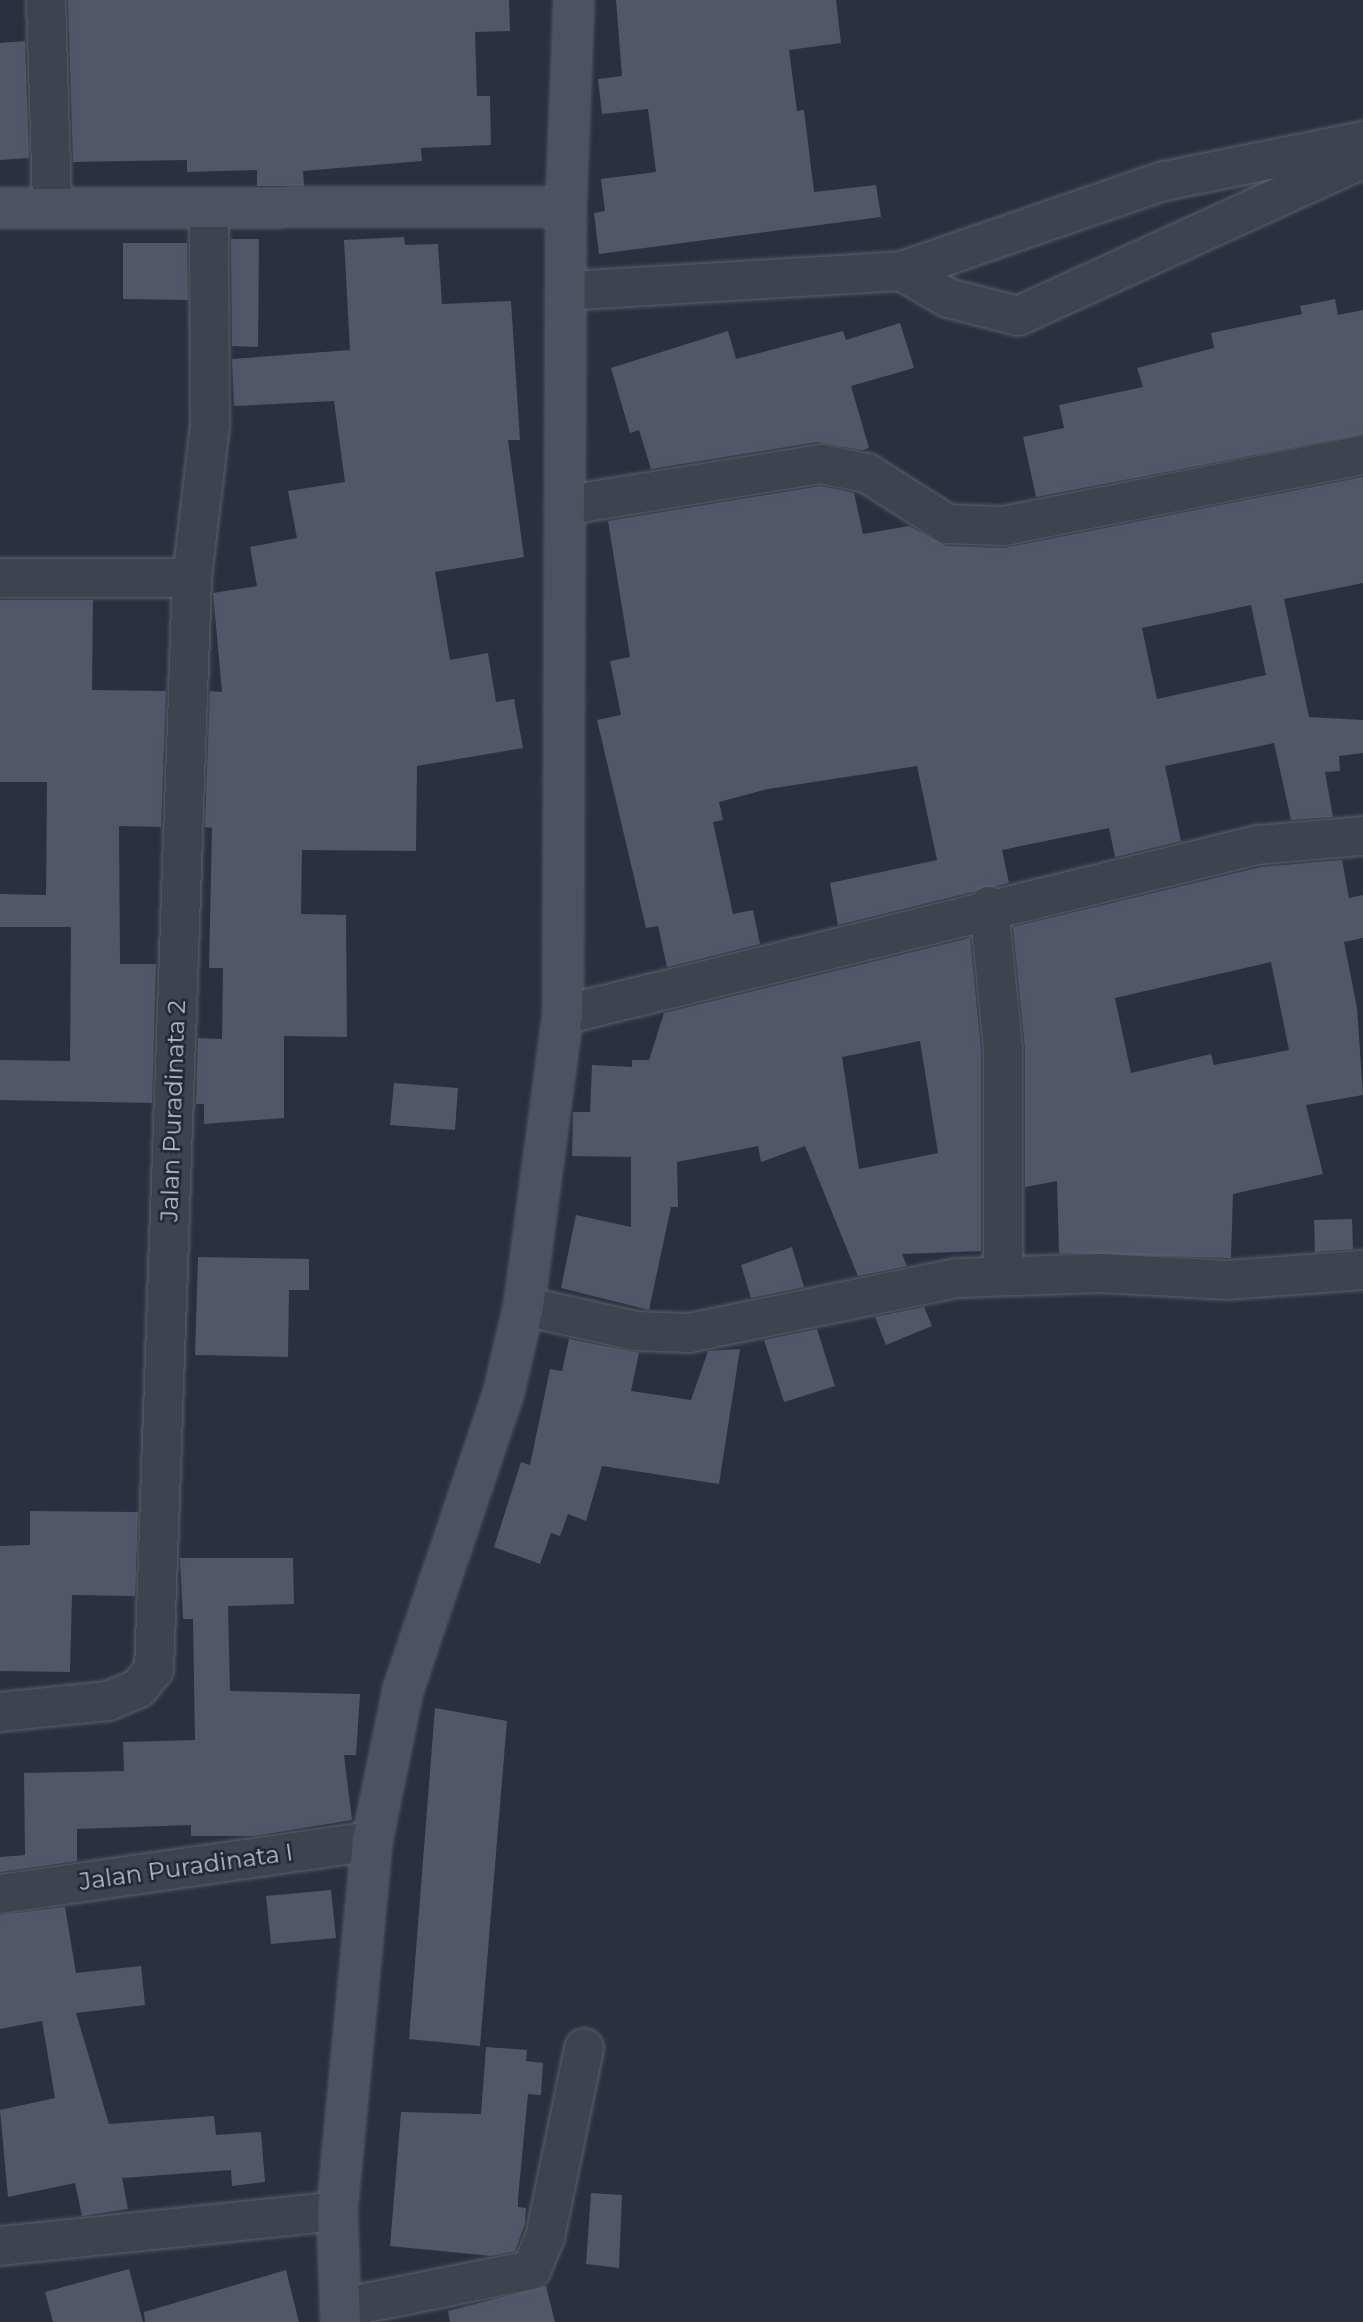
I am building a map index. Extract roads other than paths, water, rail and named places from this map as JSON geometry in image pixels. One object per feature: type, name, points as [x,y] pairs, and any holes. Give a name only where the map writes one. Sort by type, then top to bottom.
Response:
[{"type":"main road","points":[[341,2315],[337,2211],[372,1841],[403,1690],[504,1391],[524,1306],[563,1015],[568,505],[566,207],[574,0]]},
{"type":"main road","points":[[0,208],[209,211],[566,207]]},
{"type":"street","points":[[46,0],[52,207]]},
{"type":"street","points":[[566,291],[902,271],[1164,181],[1363,141]]},
{"type":"street","points":[[902,271],[948,298],[1018,316],[1094,287],[1138,259],[1363,159]]},
{"type":"street","name":"Jalan Puradinata 2","points":[[0,1712],[108,1701],[139,1688],[154,1669],[192,578],[211,425],[209,211]]},
{"type":"street","points":[[568,505],[821,464],[867,473],[947,524],[1004,526],[1363,456]]},
{"type":"street","points":[[0,578],[192,578]]},
{"type":"street","points":[[563,1015],[989,906],[1257,845],[1363,836]]},
{"type":"street","points":[[989,906],[1003,1049],[1003,1275]]},
{"type":"street","points":[[524,1306],[636,1331],[689,1333],[876,1291],[1003,1275],[1227,1280],[1363,1270]]},
{"type":"street","name":"Jalan Puradinata I","points":[[0,1894],[372,1841]]},
{"type":"street","points":[[341,2315],[531,2270],[545,2236],[583,2048]]},
{"type":"street","points":[[0,2246],[337,2211]]}]
